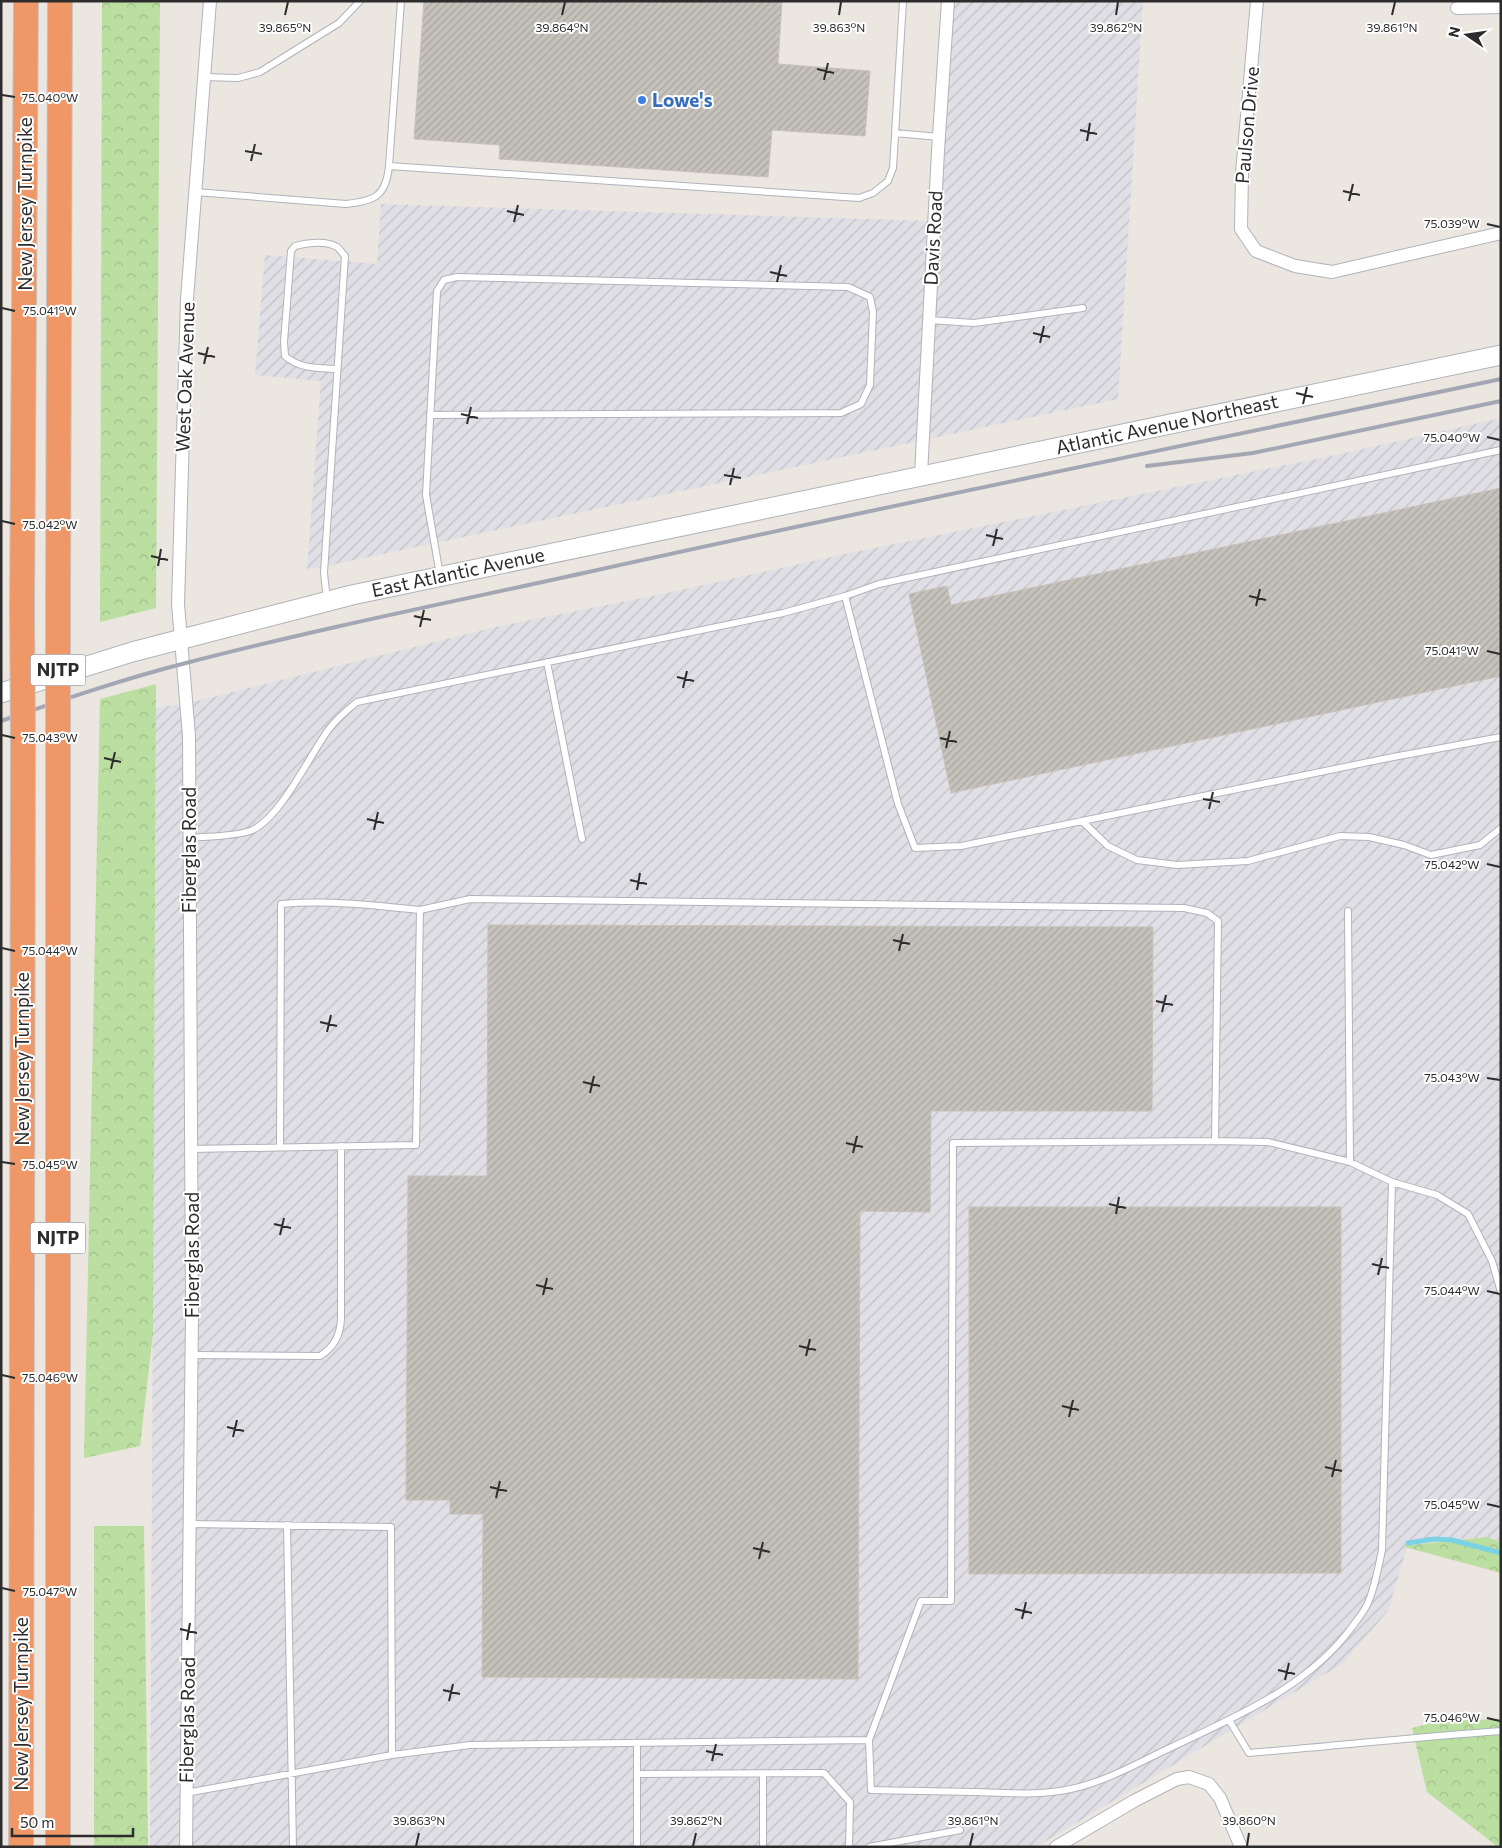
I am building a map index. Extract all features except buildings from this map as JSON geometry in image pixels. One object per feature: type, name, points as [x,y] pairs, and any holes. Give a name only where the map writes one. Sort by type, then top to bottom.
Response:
[{"type":"highway","name":"New Jersey Turnpike","points":[[21,1847],[22,608],[26,1]]},
{"type":"highway","name":"New Jersey Turnpike","points":[[58,1847],[60,1]]},
{"type":"street","name":"West Oak Avenue","points":[[182,664],[178,604],[187,309],[210,1]]},
{"type":"street","name":"Davis Road","points":[[921,475],[948,1]]},
{"type":"street","name":"Paulson Drive","points":[[1257,1],[1242,173],[1241,229],[1256,251],[1295,266],[1332,272],[1501,233]]},
{"type":"street","points":[[1457,8],[1501,7]]},
{"type":"street","name":"Atlantic Avenue Northeast","points":[[921,475],[1501,355]]},
{"type":"street","name":"East Atlantic Avenue","points":[[1,693],[132,652],[327,601],[921,475]]},
{"type":"street","name":"Fiberglas Road","points":[[182,664],[189,736],[192,1355],[186,1847]]},
{"type":"street","points":[[1056,1847],[1134,1801],[1177,1779],[1189,1777],[1209,1784],[1220,1798],[1241,1847]]},
{"type":"lane","points":[[204,77],[238,78],[260,72],[339,23],[360,1]]},
{"type":"lane","points":[[195,192],[346,204],[370,200],[380,193],[387,184],[390,166],[401,1]]},
{"type":"lane","points":[[390,166],[859,198],[873,193],[888,181],[893,168],[903,1]]},
{"type":"lane","points":[[895,133],[939,137]]},
{"type":"lane","points":[[327,601],[324,573],[345,256],[338,247],[331,244],[306,243],[295,246],[291,251],[284,342],[285,356],[292,362],[305,367],[337,369]]},
{"type":"lane","points":[[430,415],[841,412],[861,404],[870,384],[873,312],[870,297],[848,287],[457,277],[444,280],[436,291],[426,495],[440,576]]},
{"type":"lane","points":[[929,320],[974,323],[1083,308]]},
{"type":"lane","points":[[189,838],[230,835],[251,830],[268,818],[298,778],[330,727],[357,702],[783,613],[846,596],[879,584],[1501,450]]},
{"type":"lane","points":[[846,596],[898,804],[916,848],[961,846],[1388,758],[1501,737]]},
{"type":"lane","points":[[547,662],[582,839]]},
{"type":"lane","points":[[1082,821],[1108,846],[1137,860],[1177,865],[1248,861],[1340,836],[1369,837],[1404,845],[1430,855],[1480,845],[1501,828]]},
{"type":"lane","points":[[280,1148],[281,904],[314,902],[354,903],[420,910],[470,899],[1184,908],[1207,913],[1218,921],[1216,1141]]},
{"type":"lane","points":[[191,1149],[416,1145],[420,910]]},
{"type":"lane","points":[[1348,911],[1350,1162]]},
{"type":"lane","points":[[1392,1182],[1382,1550],[1374,1584],[1366,1606],[1345,1636],[1323,1660],[1256,1706],[1091,1785],[1060,1791],[1027,1794],[871,1790],[869,1740],[921,1601],[951,1601],[953,1143],[1268,1142],[1350,1162],[1392,1182],[1437,1195],[1468,1214],[1492,1261],[1501,1292]]},
{"type":"lane","points":[[192,1355],[320,1356],[330,1350],[340,1332],[342,1146]]},
{"type":"lane","points":[[190,1524],[391,1527],[392,1754]]},
{"type":"lane","points":[[287,1525],[293,1847]]},
{"type":"lane","points":[[1229,1720],[1249,1753],[1421,1736],[1501,1731]]},
{"type":"lane","points":[[186,1793],[392,1754],[470,1745],[869,1740]]},
{"type":"lane","points":[[637,1743],[637,1847]]},
{"type":"lane","points":[[637,1774],[824,1773],[850,1802],[848,1847]]},
{"type":"lane","points":[[763,1774],[763,1847]]},
{"type":"lane","points":[[869,1847],[960,1830]]},
{"type":"shaded area","points":[[950,1],[1143,1],[1118,399],[307,570],[321,381],[255,375],[265,255],[377,264],[381,204],[933,221]]},
{"type":"shaded area","points":[[1501,418],[1501,1542],[1487,1537],[1408,1544],[1388,1611],[1342,1664],[1036,1847],[150,1847],[156,708],[201,700],[491,628],[1345,453]]},
{"type":"green space","points":[[102,1],[160,1],[156,608],[100,622]]},
{"type":"green space","points":[[156,684],[153,1334],[140,1446],[84,1458],[100,699]]},
{"type":"green space","points":[[94,1526],[144,1526],[148,1847],[94,1847]]},
{"type":"green space","points":[[1487,1537],[1501,1542],[1501,1573],[1401,1546]]},
{"type":"green space","points":[[1501,1719],[1501,1847],[1498,1847],[1427,1792],[1412,1728],[1440,1721]]},
{"type":"waterway","points":[[1408,1543],[1434,1539],[1452,1540],[1501,1553]]},
{"type":"railway","points":[[1,721],[162,669],[338,626],[820,522],[1501,379]]},
{"type":"railway","points":[[1147,466],[1253,453],[1501,401]]},
{"type":"place","name":"Lowe's","points":[[642,100]]}]
